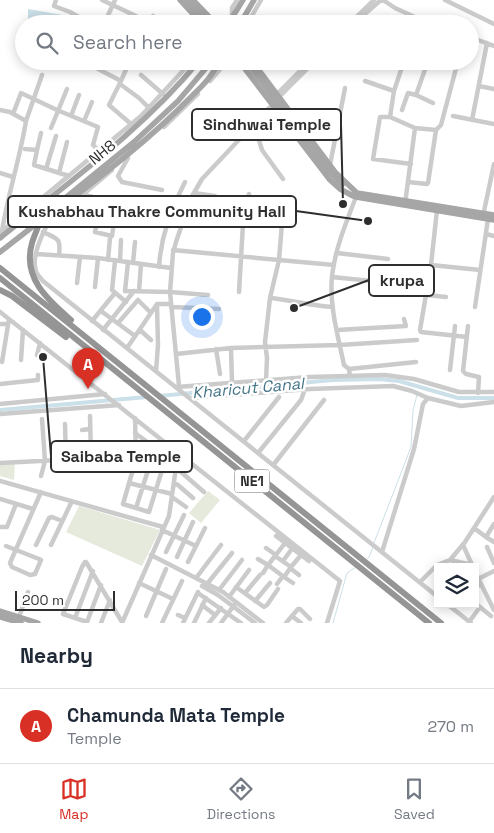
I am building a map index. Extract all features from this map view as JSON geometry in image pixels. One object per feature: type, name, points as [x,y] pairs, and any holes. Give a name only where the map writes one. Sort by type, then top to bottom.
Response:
[{"type":"highway","points":[[44,222],[32,244],[30,258],[37,286],[46,298],[87,334],[98,347]]},
{"type":"highway","points":[[0,268],[98,347]]},
{"type":"highway","points":[[0,278],[106,364]]},
{"type":"highway","points":[[0,290],[12,296],[95,358],[106,364]]},
{"type":"highway","name":"NE1","points":[[98,347],[441,623]]},
{"type":"highway","name":"NE1","points":[[106,364],[429,623]]},
{"type":"main road","points":[[180,0],[194,15]]},
{"type":"main road","points":[[187,0],[201,15]]},
{"type":"main road","points":[[195,0],[209,15]]},
{"type":"main road","points":[[234,15],[242,0]]},
{"type":"main road","points":[[245,15],[254,0]]},
{"type":"main road","name":"NH8","points":[[0,234],[122,136],[169,94],[191,70]]},
{"type":"main road","name":"NH8","points":[[0,252],[44,222],[58,204],[134,142],[178,101],[204,70]]},
{"type":"main road","points":[[44,222],[182,106],[217,70]]},
{"type":"main road","points":[[246,70],[330,180],[340,189],[355,195],[487,217],[494,215]]},
{"type":"main road","points":[[253,70],[329,170],[342,185],[355,195]]},
{"type":"main road","points":[[258,70],[355,195]]},
{"type":"main road","points":[[0,611],[20,620]]},
{"type":"main road","points":[[0,616],[38,623]]},
{"type":"street","points":[[56,0],[54,6],[75,15]]},
{"type":"street","points":[[102,0],[134,15]]},
{"type":"street","points":[[108,15],[115,0]]},
{"type":"street","points":[[232,15],[232,8],[237,0]]},
{"type":"street","points":[[253,15],[262,0]]},
{"type":"street","points":[[358,15],[374,0]]},
{"type":"street","points":[[364,15],[382,0],[407,15]]},
{"type":"street","points":[[445,0],[476,15]]},
{"type":"street","points":[[479,17],[494,24]]},
{"type":"street","points":[[479,40],[494,46]]},
{"type":"street","points":[[472,120],[487,43]]},
{"type":"street","points":[[98,70],[120,83],[149,108]]},
{"type":"street","points":[[126,70],[109,104],[131,124]]},
{"type":"street","points":[[0,234],[69,176],[122,136],[131,124],[163,94],[184,70]]},
{"type":"street","points":[[218,70],[185,108],[128,158],[84,195],[44,222],[43,232],[34,260],[36,272],[43,281],[103,330],[434,593]]},
{"type":"street","points":[[177,387],[170,292],[174,250],[184,216],[194,192],[202,179],[272,106],[277,96],[302,70]]},
{"type":"street","points":[[277,96],[305,70]]},
{"type":"street","points":[[390,118],[394,91],[401,70]]},
{"type":"street","points":[[416,96],[425,70]]},
{"type":"street","points":[[408,182],[428,183],[436,130],[441,125],[456,70]]},
{"type":"street","points":[[141,74],[163,94]]},
{"type":"street","points":[[0,234],[26,120],[42,76]]},
{"type":"street","points":[[364,81],[394,91]]},
{"type":"street","points":[[479,86],[494,90]]},
{"type":"street","points":[[330,165],[345,88]]},
{"type":"street","points":[[51,128],[67,89]]},
{"type":"street","points":[[13,114],[22,93],[98,127],[93,145],[99,152]]},
{"type":"street","points":[[402,110],[408,93],[433,103]]},
{"type":"street","points":[[70,116],[79,95]]},
{"type":"street","points":[[84,121],[92,102]]},
{"type":"street","points":[[0,110],[26,120]]},
{"type":"street","points":[[453,116],[494,124]]},
{"type":"street","points":[[411,164],[373,159],[380,117],[390,118],[415,128],[436,130]]},
{"type":"street","points":[[254,124],[262,150],[283,178]]},
{"type":"street","points":[[405,203],[415,128]]},
{"type":"street","points":[[42,133],[34,165],[69,176]]},
{"type":"street","points":[[46,169],[56,136]]},
{"type":"street","points":[[58,173],[67,142]]},
{"type":"street","points":[[25,149],[37,150]]},
{"type":"street","points":[[128,158],[118,176],[122,182],[162,190]]},
{"type":"street","points":[[475,307],[494,164]]},
{"type":"street","points":[[0,173],[13,177]]},
{"type":"street","points":[[159,267],[160,249],[165,228],[173,205],[185,182]]},
{"type":"street","points":[[194,192],[216,196]]},
{"type":"street","points":[[239,292],[243,224],[249,194]]},
{"type":"street","points":[[84,195],[102,199],[117,203],[112,236],[95,232],[102,199]]},
{"type":"street","points":[[350,376],[349,369],[344,365],[337,330],[333,307],[332,277],[337,253],[355,195]]},
{"type":"street","points":[[0,199],[7,200]]},
{"type":"street","points":[[266,380],[265,347],[270,298],[279,260],[284,199]]},
{"type":"street","points":[[437,208],[432,264],[420,331],[467,337]]},
{"type":"street","points":[[43,232],[57,239],[60,243],[59,256]]},
{"type":"street","points":[[486,234],[494,236]]},
{"type":"street","points":[[108,260],[110,238]]},
{"type":"street","points":[[121,240],[112,290],[126,302]]},
{"type":"street","points":[[135,242],[125,291],[208,295]]},
{"type":"street","points":[[174,250],[334,265]]},
{"type":"street","points":[[337,253],[388,259]]},
{"type":"street","points":[[36,254],[98,258],[171,268]]},
{"type":"street","points":[[77,283],[80,257]]},
{"type":"street","points":[[95,287],[98,258]]},
{"type":"street","points":[[103,330],[137,291],[142,264]]},
{"type":"street","points":[[432,264],[480,270]]},
{"type":"street","points":[[332,277],[401,284]]},
{"type":"street","points":[[92,321],[115,293]]},
{"type":"street","points":[[427,295],[446,297]]},
{"type":"street","points":[[270,298],[333,307]]},
{"type":"street","points":[[118,323],[138,300],[151,313]]},
{"type":"street","points":[[157,304],[219,309]]},
{"type":"street","points":[[127,348],[157,304]]},
{"type":"street","points":[[156,372],[158,346],[157,304]]},
{"type":"street","points":[[100,311],[135,336]]},
{"type":"street","points":[[0,312],[8,322],[23,330],[294,547],[340,581],[328,623]]},
{"type":"street","points":[[337,330],[406,326],[404,319]]},
{"type":"street","points":[[0,324],[8,322]]},
{"type":"street","points":[[2,362],[8,322]]},
{"type":"street","points":[[450,370],[455,326]]},
{"type":"street","points":[[468,326],[463,371],[466,374],[479,377],[478,392]]},
{"type":"street","points":[[21,360],[23,330]]},
{"type":"street","points":[[140,330],[151,340]]},
{"type":"street","points":[[176,354],[231,348],[340,345],[416,340]]},
{"type":"street","points":[[37,355],[40,344]]},
{"type":"street","points":[[231,348],[232,383]]},
{"type":"street","points":[[216,349],[220,374]]},
{"type":"street","points":[[349,369],[416,362]]},
{"type":"street","points":[[0,384],[38,380],[38,375]]},
{"type":"street","points":[[177,387],[266,380],[385,375],[414,379],[458,392],[494,392]]},
{"type":"street","points":[[412,391],[414,379]]},
{"type":"street","points":[[191,398],[305,389],[393,386],[428,398],[461,406],[494,402]]},
{"type":"street","points":[[258,453],[301,400],[305,389]]},
{"type":"street","points":[[0,404],[105,394]]},
{"type":"street","points":[[244,441],[280,398]]},
{"type":"street","points":[[382,552],[414,449],[423,404],[428,398]]},
{"type":"street","points":[[274,464],[324,400]]},
{"type":"street","points":[[0,414],[119,406]]},
{"type":"street","points":[[90,416],[91,458]]},
{"type":"street","points":[[135,418],[136,456]]},
{"type":"street","points":[[41,476],[45,461],[42,419]]},
{"type":"street","points":[[65,424],[66,460]]},
{"type":"street","points":[[82,430],[90,429]]},
{"type":"street","points":[[135,433],[146,441],[136,443]]},
{"type":"street","points":[[0,463],[178,454]]},
{"type":"street","points":[[122,623],[168,516],[178,454]]},
{"type":"street","points":[[139,511],[143,486],[150,464]]},
{"type":"street","points":[[134,466],[123,504],[139,511],[149,512],[163,468]]},
{"type":"street","points":[[176,470],[204,492]]},
{"type":"street","points":[[0,481],[163,529],[196,546]]},
{"type":"street","points":[[129,483],[172,495],[186,507]]},
{"type":"street","points":[[174,483],[193,498]]},
{"type":"street","points":[[6,546],[15,550],[41,560],[35,574],[30,575],[10,565],[15,550],[41,492]]},
{"type":"street","points":[[420,582],[437,565],[450,560],[463,545],[494,497]]},
{"type":"street","points":[[0,499],[33,510]]},
{"type":"street","points":[[51,545],[72,501]]},
{"type":"street","points":[[0,527],[7,527],[16,504]]},
{"type":"street","points":[[166,552],[184,515]]},
{"type":"street","points":[[36,545],[49,518],[52,517],[62,522]]},
{"type":"street","points":[[177,557],[193,522]]},
{"type":"street","points":[[486,536],[494,524]]},
{"type":"street","points":[[188,562],[205,528]]},
{"type":"street","points":[[474,528],[494,542]]},
{"type":"street","points":[[276,536],[294,547],[300,555],[309,561]]},
{"type":"street","points":[[245,593],[285,543]]},
{"type":"street","points":[[463,545],[471,563]]},
{"type":"street","points":[[196,578],[221,546]]},
{"type":"street","points":[[283,561],[294,547]]},
{"type":"street","points":[[266,548],[299,575]]},
{"type":"street","points":[[487,548],[494,563]]},
{"type":"street","points":[[178,615],[184,621],[204,584],[232,553]]},
{"type":"street","points":[[151,555],[196,578],[235,604]]},
{"type":"street","points":[[236,587],[265,607],[284,576],[300,555]]},
{"type":"street","points":[[258,559],[293,583]]},
{"type":"street","points":[[212,602],[242,560]]},
{"type":"street","points":[[450,560],[461,563]]},
{"type":"street","points":[[101,585],[88,623],[63,614],[85,562],[93,571],[110,600],[122,623]]},
{"type":"street","points":[[146,616],[166,569]]},
{"type":"street","points":[[229,597],[249,570]]},
{"type":"street","points":[[74,618],[93,571]]},
{"type":"street","points":[[479,578],[494,571]]},
{"type":"street","points":[[162,623],[182,581]]},
{"type":"street","points":[[479,581],[494,610]]},
{"type":"street","points":[[255,601],[270,582]]},
{"type":"street","points":[[139,584],[174,599]]},
{"type":"street","points":[[20,620],[28,592]]},
{"type":"street","points":[[198,593],[228,613],[234,621],[242,623]]},
{"type":"street","points":[[218,593],[229,597],[252,620],[262,623]]},
{"type":"street","points":[[187,598],[194,602]]},
{"type":"street","points":[[194,623],[206,598]]},
{"type":"street","points":[[101,623],[110,600]]},
{"type":"street","points":[[221,623],[235,604]]},
{"type":"street","points":[[202,605],[215,615]]},
{"type":"street","points":[[452,608],[470,622],[480,607],[491,616]]},
{"type":"street","points":[[210,623],[220,608]]},
{"type":"street","points":[[286,623],[296,610],[300,609],[310,619]]},
{"type":"street","points":[[292,616],[301,623]]},
{"type":"shaded area","points":[[15,462],[14,480],[0,476],[0,463]]},
{"type":"shaded area","points":[[208,491],[220,500],[201,523],[189,513]]},
{"type":"shaded area","points":[[79,506],[160,530],[142,566],[66,532]]},
{"type":"water","points":[[28,9],[63,15],[28,15]]},
{"type":"waterway","name":"Kharicut Canal","points":[[159,396],[333,380],[379,379],[399,381],[458,398],[494,398]]},
{"type":"waterway","points":[[374,543],[411,447],[413,410],[417,395]]},
{"type":"waterway","name":"Kharicut Canal","points":[[0,410],[147,397]]},
{"type":"waterway","points":[[367,559],[373,547]]},
{"type":"waterway","points":[[333,623],[347,573],[356,567]]},
{"type":"place","name":"Sindhwai Temple","points":[[343,204]]},
{"type":"place","name":"Kushabhau Thakre Community Hall","points":[[368,221]]},
{"type":"place","name":"krupa","points":[[294,308]]},
{"type":"place","name":"Saibaba Temple","points":[[43,357]]},
{"type":"place","name":"Chamunda Mata Temple","points":[[88,389]]}]
